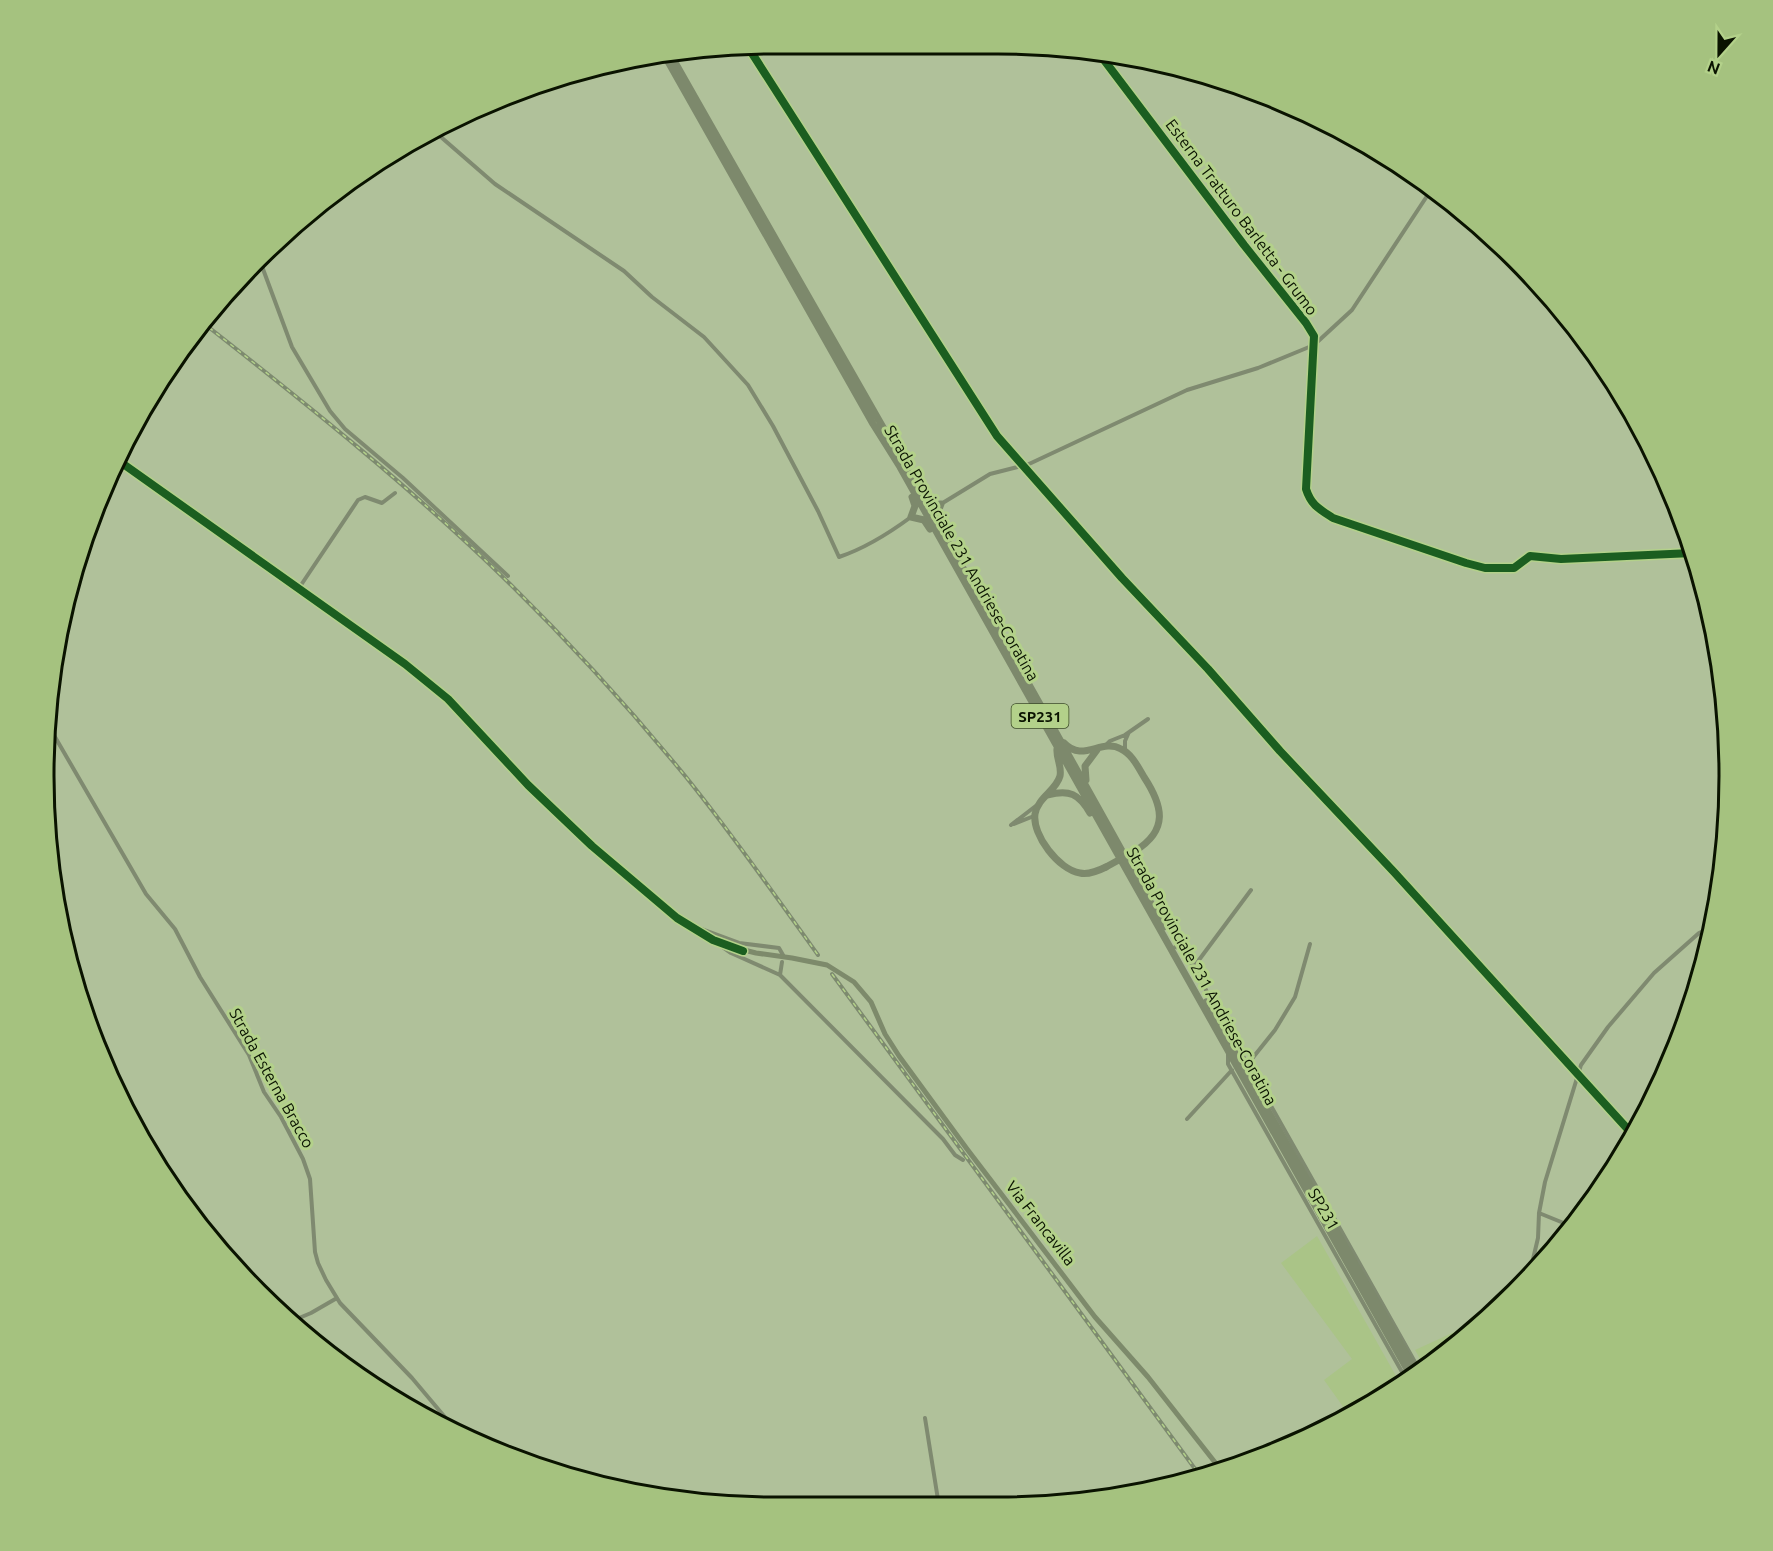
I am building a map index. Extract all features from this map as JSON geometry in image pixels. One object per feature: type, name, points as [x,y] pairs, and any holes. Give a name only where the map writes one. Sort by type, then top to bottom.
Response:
[{"type":"highway","name":"Strada Provinciale 231 Andriese-Coratina","points":[[674,61],[1407,1369]]},
{"type":"highway","name":"Strada Provinciale 231 Andriese-Coratina","points":[[668,62],[873,424],[902,465],[961,562],[1175,947],[1414,1364]]},
{"type":"highway","points":[[902,465],[928,502],[934,505],[941,504]]},
{"type":"highway","points":[[902,465],[899,473],[915,501],[915,510],[911,517],[920,518],[926,523],[953,568],[963,580]]},
{"type":"highway","points":[[941,504],[938,509],[938,519],[961,562]]},
{"type":"highway","points":[[1053,726],[1064,744],[1073,750],[1090,752],[1102,747],[1116,747],[1126,752],[1149,785],[1159,807],[1160,817],[1157,830],[1151,839],[1106,867],[1087,874],[1070,870],[1053,855],[1044,844],[1035,815],[1038,805],[1059,780],[1061,768],[1057,747]]},
{"type":"highway","points":[[1088,788],[1085,766],[1102,747]]},
{"type":"highway","points":[[1045,796],[1061,791],[1076,796],[1083,802],[1108,837]]},
{"type":"street","name":"Esterna Tratturo Barletta - Grumo","points":[[1106,62],[1314,336],[1306,472],[1306,489],[1310,501],[1333,518],[1485,568],[1514,568],[1530,556],[1561,559],[1684,553]]},
{"type":"street","points":[[441,137],[495,184],[624,271],[652,297],[704,337],[748,385],[773,426],[818,511],[839,557],[877,541],[911,517]]},
{"type":"street","points":[[941,504],[990,474],[1029,464],[1187,390],[1258,368],[1314,345],[1352,310],[1427,196]]},
{"type":"street","points":[[262,268],[291,347],[330,411],[345,429],[403,478],[508,576]]},
{"type":"street","name":"Via Francavilla","points":[[124,465],[432,685],[448,699],[528,785],[592,846],[688,926],[732,950],[827,965],[854,982],[871,1002],[890,1043],[967,1149],[1095,1317],[1148,1377],[1215,1463]]},
{"type":"street","points":[[299,588],[358,500],[365,497],[382,503],[395,493]]},
{"type":"street","points":[[1102,747],[1148,719]]},
{"type":"street","points":[[1126,752],[1125,741],[1130,732]]},
{"type":"street","points":[[1116,747],[1125,735]]},
{"type":"street","points":[[1116,747],[1119,737]]},
{"type":"street","name":"Strada Esterna Bracco","points":[[56,738],[146,894],[175,929],[200,977],[249,1055],[264,1092],[281,1117],[303,1159],[310,1179],[315,1252],[318,1263],[337,1298],[412,1378],[444,1416]]},
{"type":"street","points":[[1021,819],[1038,805]]},
{"type":"street","points":[[1021,819],[1035,815]]},
{"type":"street","points":[[1021,819],[1039,830]]},
{"type":"street","points":[[1194,968],[1251,890]]},
{"type":"street","points":[[688,926],[703,928],[740,943],[780,948],[783,955]]},
{"type":"street","points":[[1532,1259],[1538,1238],[1539,1213],[1559,1130],[1581,1065],[1608,1027],[1654,973],[1701,932]]},
{"type":"street","points":[[1247,1065],[1275,1030],[1295,998],[1310,944]]},
{"type":"street","points":[[1175,947],[1183,950],[1194,968],[1414,1364]]},
{"type":"street","points":[[732,950],[780,975],[943,1139],[955,1155],[963,1160]]},
{"type":"street","points":[[780,975],[782,962]]},
{"type":"street","name":"SP231","points":[[1227,1047],[1228,1064],[1402,1372]]},
{"type":"street","points":[[1187,1119],[1232,1070]]},
{"type":"street","points":[[1539,1213],[1563,1223]]},
{"type":"street","points":[[300,1318],[337,1298]]},
{"type":"street","points":[[925,1418],[938,1497]]},
{"type":"shaded area","points":[[1317,1236],[1396,1376],[1344,1408],[1324,1380],[1352,1359],[1281,1263]]},
{"type":"shaded area","points":[[1459,1330],[1420,1360],[1415,1350]]},
{"type":"railway","points":[[210,328],[398,481],[473,548],[555,629],[686,777],[818,955]]},
{"type":"railway","points":[[832,974],[1195,1469]]},
{"type":"cycle path","points":[[753,55],[997,436],[1122,578],[1208,669],[1280,751],[1394,872],[1627,1128]]},
{"type":"cycle path","points":[[1106,62],[1314,336],[1306,489],[1310,499],[1320,509],[1333,518],[1485,568],[1514,568],[1530,556],[1561,559],[1684,553]]},
{"type":"cycle path","points":[[124,465],[405,664],[448,699],[528,785],[592,846],[677,918],[713,940],[743,951]]}]
